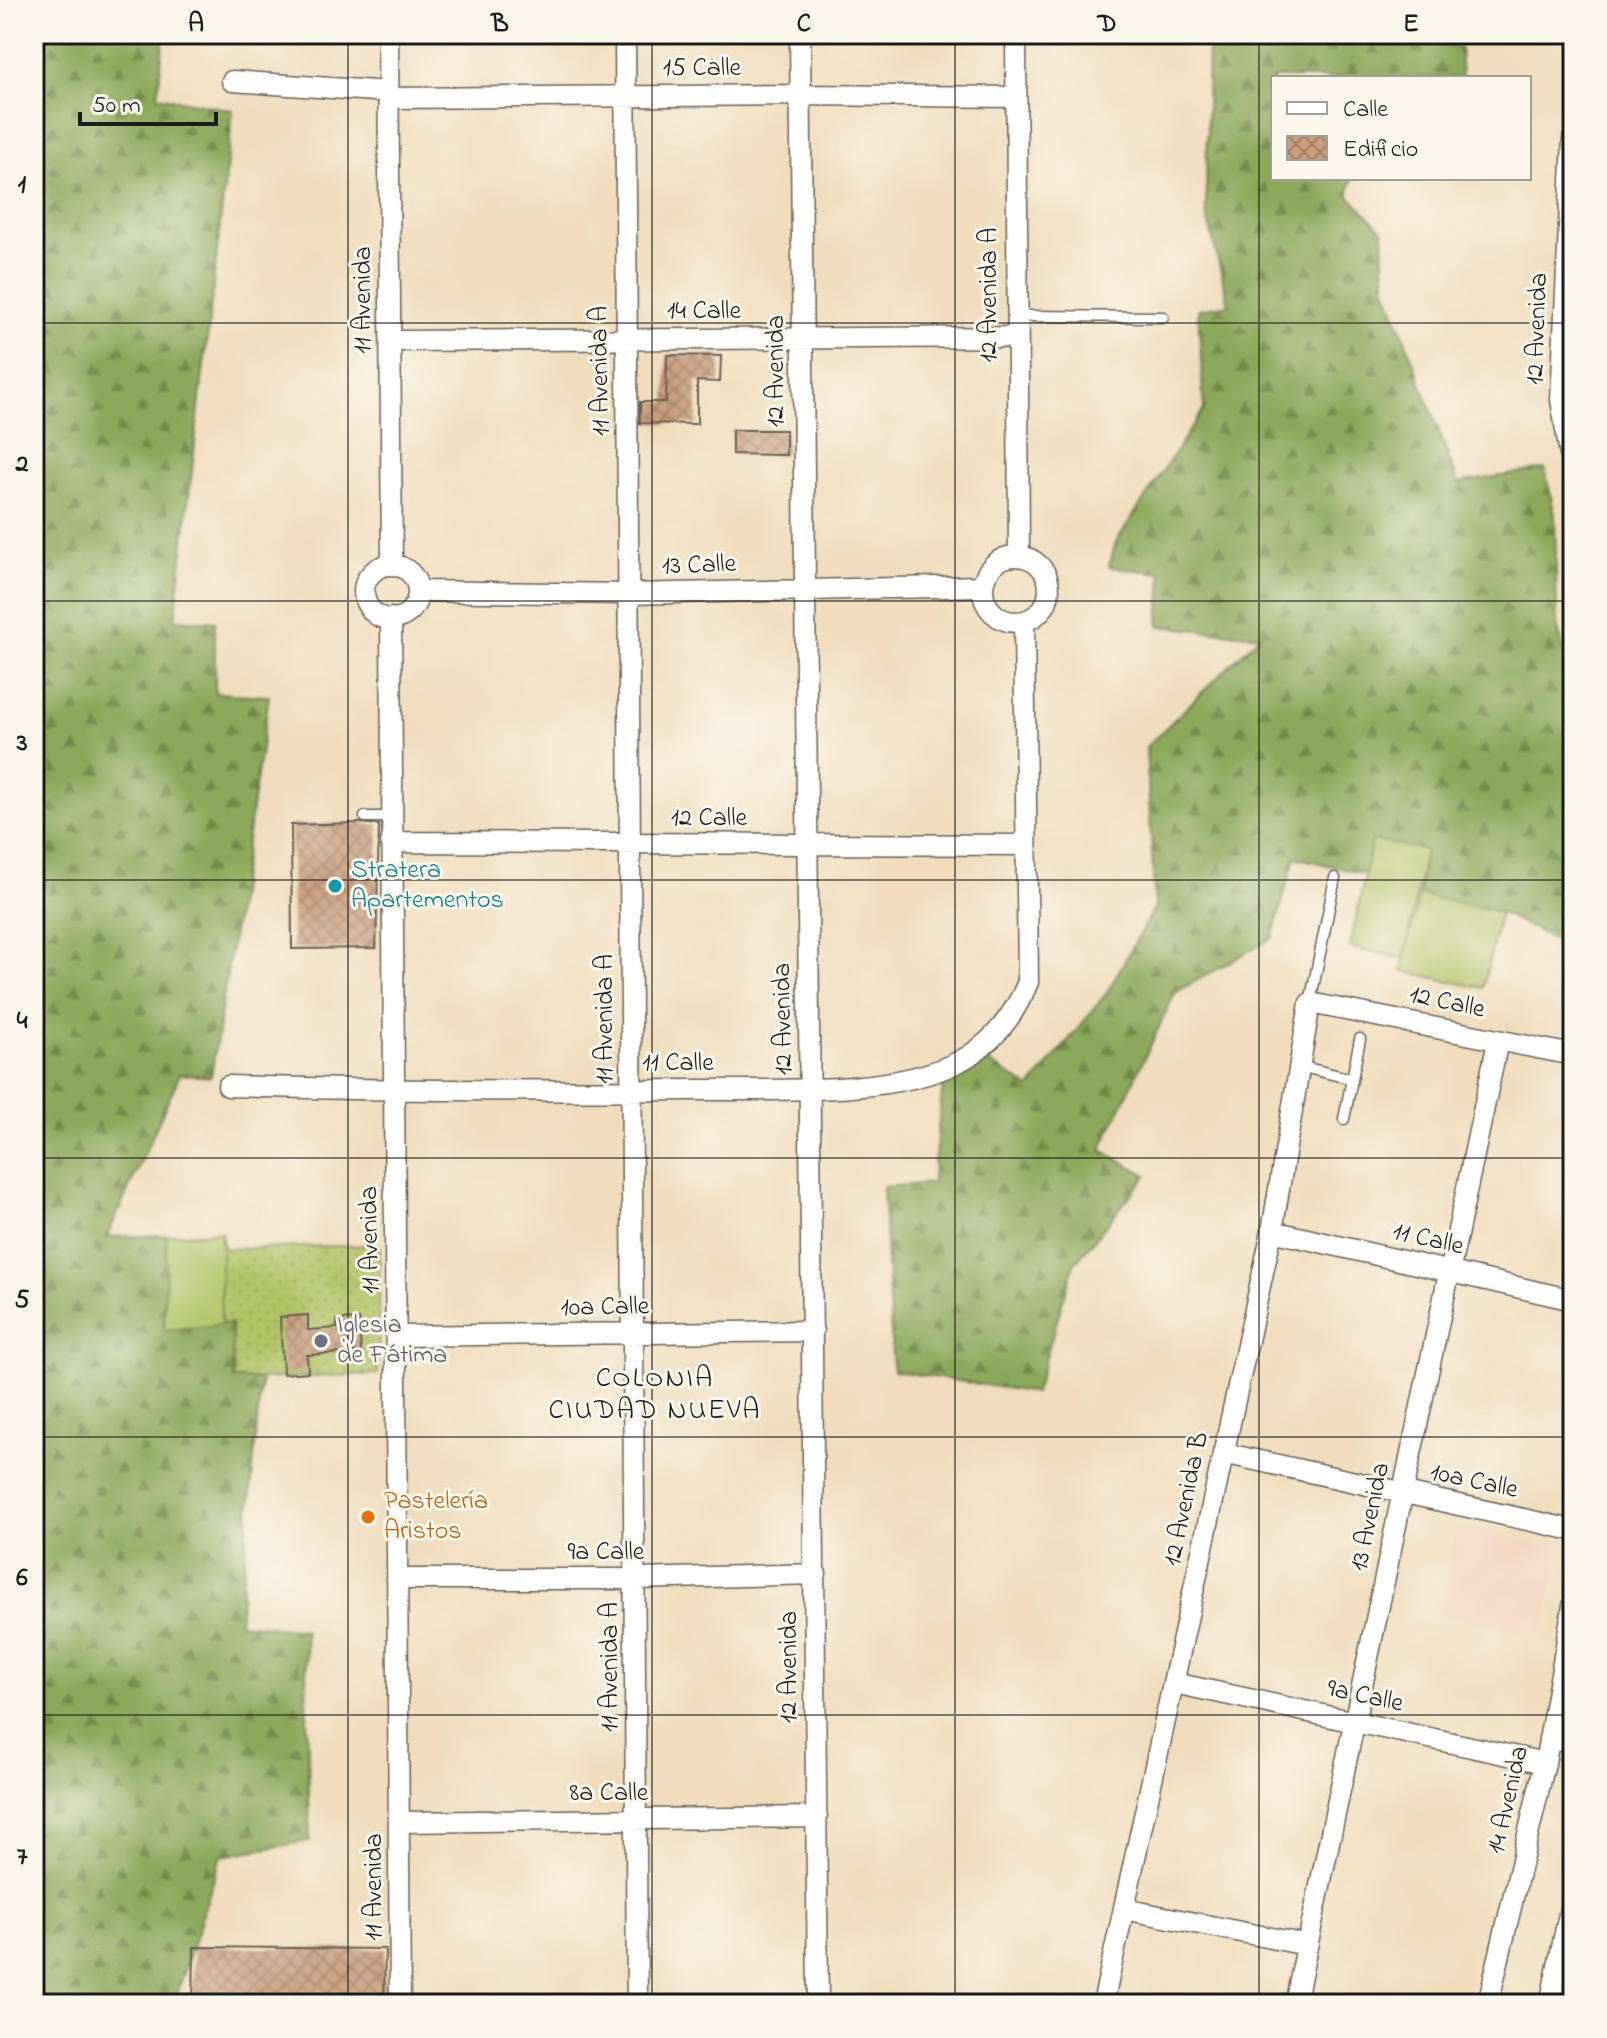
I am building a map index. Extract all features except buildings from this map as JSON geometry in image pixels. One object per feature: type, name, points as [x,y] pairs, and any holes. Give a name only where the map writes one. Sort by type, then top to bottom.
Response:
[{"type":"street","name":"11 Avenida","points":[[388,34],[392,565]]},
{"type":"street","name":"11 Avenida A","points":[[625,34],[637,1579],[637,2004]]},
{"type":"street","name":"12 Avenida","points":[[800,34],[818,2004]]},
{"type":"street","name":"12 Avenida A","points":[[1016,34],[1019,555]]},
{"type":"street","name":"15 Calle","points":[[232,81],[389,95],[1015,97]]},
{"type":"street","name":"12 Avenida","points":[[1573,139],[1570,269],[1561,400],[1573,473]]},
{"type":"street","name":"14 Calle","points":[[391,341],[803,338],[1017,326]]},
{"type":"street","points":[[1019,555],[1029,558],[1044,571],[1049,591],[1041,610],[1024,621],[1013,622],[994,615],[983,597],[982,586],[986,573],[995,562],[1019,555]]},
{"type":"street","points":[[392,565],[408,570],[418,591],[413,607],[391,618],[375,613],[364,591],[370,575],[384,566],[392,565]]},
{"type":"street","name":"13 Calle","points":[[418,591],[630,594],[982,586]]},
{"type":"street","name":"11 Avenida","points":[[391,618],[400,2004]]},
{"type":"street","points":[[1024,621],[1026,845]]},
{"type":"street","name":"12 Calle","points":[[391,842],[1026,845]]},
{"type":"street","name":"11 Calle","points":[[228,1086],[394,1091],[811,1089],[913,1079],[959,1062],[1002,1030],[1019,1004],[1028,982],[1026,845]]},
{"type":"street","name":"12 Calle","points":[[1310,1003],[1573,1055]]},
{"type":"street","name":"12 Avenida B","points":[[1103,2004],[1272,1231],[1310,1003]]},
{"type":"street","name":"13 Avenida","points":[[1295,2004],[1498,1041]]},
{"type":"street","name":"11 Calle","points":[[1272,1231],[1573,1300]]},
{"type":"street","name":"10a Calle","points":[[398,1336],[813,1331]]},
{"type":"street","name":"10a Calle","points":[[1223,1453],[1573,1530]]},
{"type":"street","name":"9a Calle","points":[[397,1579],[637,1579],[816,1574]]},
{"type":"street","name":"14 Avenida","points":[[1488,2004],[1545,1763],[1573,1606]]},
{"type":"street","name":"9a Calle","points":[[1174,1683],[1545,1763]]},
{"type":"street","points":[[1549,1739],[1573,1743]]},
{"type":"street","name":"8a Calle","points":[[401,1822],[817,1817]]},
{"type":"street","points":[[1550,2004],[1573,1895]]},
{"type":"street","points":[[1124,1909],[1307,1945]]},
{"type":"lane","points":[[1017,326],[1163,317]]},
{"type":"lane","points":[[365,817],[391,817]]},
{"type":"lane","points":[[1310,1003],[1335,878]]},
{"type":"lane","points":[[1344,1119],[1360,1039]]},
{"type":"lane","points":[[1299,1066],[1352,1079]]},
{"type":"shaded area","points":[[1457,1528],[1560,1548],[1543,1634],[1440,1615]]},
{"type":"green space","points":[[34,34],[164,34],[158,96],[233,110],[175,619],[215,622],[215,693],[269,696],[211,1077],[180,1074],[107,1237],[167,1235],[164,1330],[231,1323],[234,1379],[261,1379],[239,1623],[305,1630],[310,1841],[221,1856],[174,2004],[34,2004]]},
{"type":"green space","points":[[1208,34],[1430,34],[1431,44],[1460,48],[1462,76],[1271,76],[1271,180],[1352,180],[1348,195],[1383,231],[1385,285],[1458,483],[1545,469],[1555,516],[1557,624],[1573,686],[1573,949],[1500,912],[1419,895],[1425,850],[1372,840],[1365,874],[1295,857],[1272,938],[1175,993],[1101,1150],[1147,1175],[1074,1264],[1035,1393],[893,1371],[883,1187],[932,1183],[943,1084],[984,1059],[1030,1088],[1106,994],[1155,907],[1146,747],[1260,636],[1159,626],[1162,573],[1109,567],[1116,542],[1204,409],[1198,309],[1229,304],[1206,212]]},
{"type":"green space","points":[[1372,840],[1425,850],[1404,958],[1350,948]]},
{"type":"green space","points":[[1419,895],[1500,912],[1483,988],[1402,971]]},
{"type":"green space","points":[[221,1232],[224,1249],[380,1245],[378,1374],[233,1380],[231,1324],[164,1330],[167,1235]]},
{"type":"green space","points":[[221,1232],[221,1325],[164,1330],[167,1235]]},
{"type":"place","name":"Stratera Apartementos","points":[[335,886]]},
{"type":"place","name":"Iglesia de Fátima","points":[[321,1341]]},
{"type":"place","name":"Pastelería Aristos","points":[[368,1517]]},
{"type":"district","name":"COLONIA CIUDAD NUEVA","points":[[655,1395]]}]
